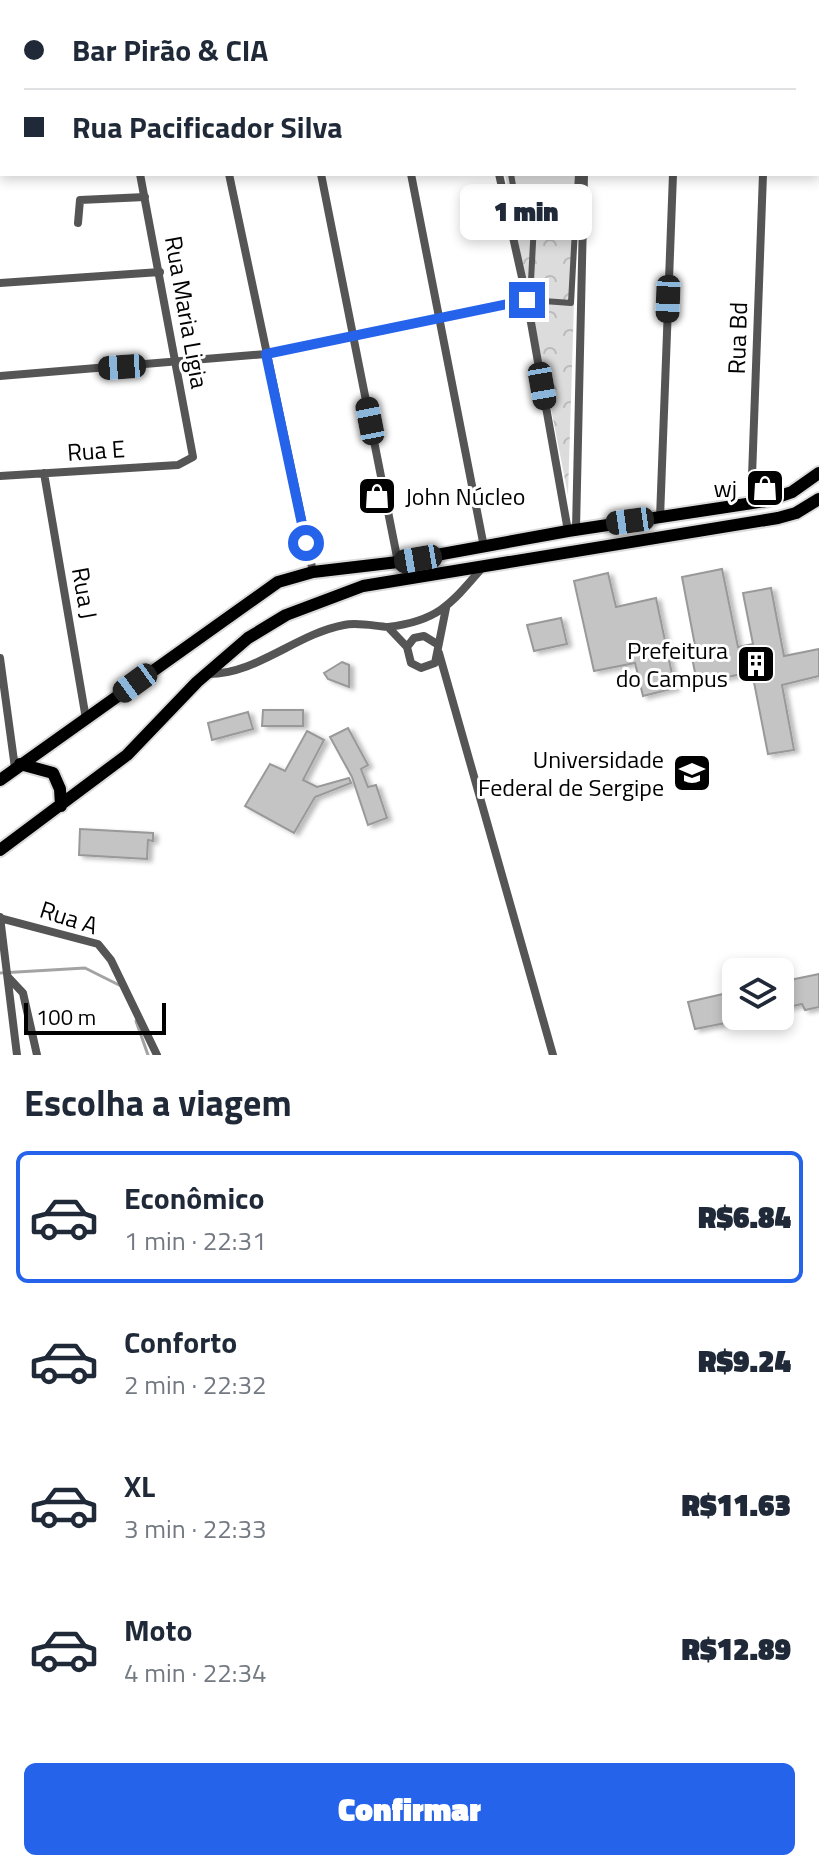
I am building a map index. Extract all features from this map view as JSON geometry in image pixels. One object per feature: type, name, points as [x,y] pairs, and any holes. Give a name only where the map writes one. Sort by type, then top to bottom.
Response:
[{"type":"main road","points":[[0,780],[278,582],[313,572],[398,562],[572,530],[751,504],[792,492],[819,473]]},
{"type":"main road","points":[[0,850],[138,746],[206,674],[248,638],[286,615],[363,586],[778,518],[796,513],[819,499]]},
{"type":"main road","points":[[18,766],[53,773],[60,789],[61,806]]},
{"type":"street","name":"Rua Maria Ligia","points":[[140,176],[193,457]]},
{"type":"street","points":[[229,176],[313,572]]},
{"type":"street","points":[[321,176],[398,562]]},
{"type":"street","points":[[411,176],[484,547]]},
{"type":"street","points":[[499,176],[572,530]]},
{"type":"street","points":[[511,176],[518,214],[534,224]]},
{"type":"street","points":[[534,224],[530,300],[571,303],[578,176]]},
{"type":"street","points":[[572,530],[584,176]]},
{"type":"street","points":[[660,518],[673,176]]},
{"type":"street","name":"Rua Bd","points":[[751,504],[763,176]]},
{"type":"street","points":[[78,223],[80,200],[145,197]]},
{"type":"street","points":[[534,224],[576,203]]},
{"type":"street","points":[[0,283],[160,272]]},
{"type":"street","points":[[0,376],[266,354],[527,300]]},
{"type":"street","name":"Rua E","points":[[0,476],[178,465],[193,457]]},
{"type":"street","name":"Rua J","points":[[44,473],[86,719]]},
{"type":"street","points":[[206,674],[237,671],[281,648],[342,625],[388,627],[421,621],[446,608],[482,568]]},
{"type":"street","points":[[388,627],[407,647],[408,659],[421,668],[432,666],[446,608]]},
{"type":"street","points":[[407,647],[419,636],[429,637],[438,648],[553,1055]]},
{"type":"street","points":[[0,658],[18,766]]},
{"type":"street","points":[[0,917],[17,1055]]},
{"type":"street","name":"Rua A","points":[[0,917],[98,944],[111,960],[157,1055]]},
{"type":"street","points":[[8,977],[23,993],[37,1055]]},
{"type":"green space","points":[[505,176],[578,176],[568,495]]},
{"type":"building","name":"Prefeitura do Campus","points":[[722,569],[738,647],[753,644],[743,593],[771,588],[784,656],[819,649],[819,676],[782,685],[794,750],[768,754],[752,672],[697,683],[692,657],[697,656],[682,577]]},
{"type":"building","points":[[608,573],[616,607],[656,598],[675,688],[643,696],[635,663],[594,671],[574,581]]},
{"type":"building","points":[[561,618],[567,644],[534,651],[527,625]]},
{"type":"building","points":[[342,662],[349,665],[349,687],[328,679],[324,673]]},
{"type":"building","points":[[263,710],[303,710],[303,726],[262,726]]},
{"type":"building","points":[[248,712],[253,729],[212,740],[208,723]]},
{"type":"building","points":[[348,728],[368,765],[361,769],[368,787],[376,785],[387,818],[368,825],[352,777],[330,737]]},
{"type":"building","points":[[307,731],[324,740],[303,780],[317,787],[349,778],[351,783],[315,797],[294,833],[245,806],[270,764],[285,771]]},
{"type":"building","points":[[80,829],[153,833],[153,841],[148,840],[147,859],[79,855]]},
{"type":"building","points":[[819,974],[819,1007],[805,1010],[802,1004],[794,1006],[794,979]]},
{"type":"building","points":[[722,994],[722,1024],[695,1029],[688,1002]]},
{"type":"waterway","points":[[0,973],[85,968],[119,985]]},
{"type":"waterway","points":[[136,1021],[148,1055]]},
{"type":"place","name":"wj","points":[[765,488]]},
{"type":"place","name":"John Núcleo","points":[[377,496]]},
{"type":"place","name":"Prefeitura do Campus","points":[[756,664]]},
{"type":"place","name":"Universidade Federal de Sergipe","points":[[692,773]]},
{"type":"route","points":[[306,543],[266,354],[527,300]]}]
